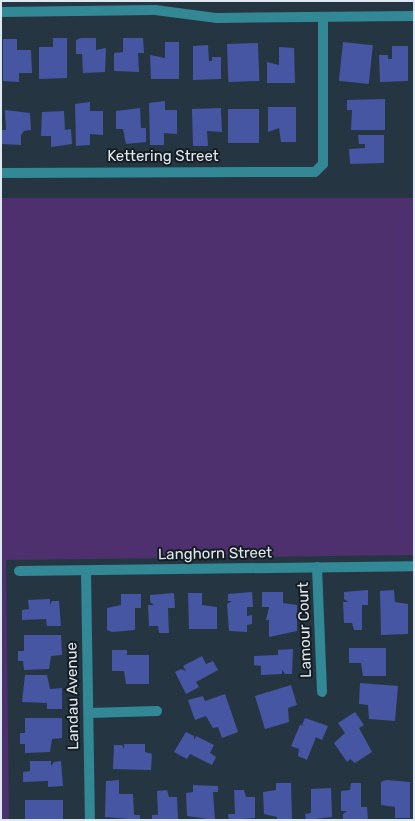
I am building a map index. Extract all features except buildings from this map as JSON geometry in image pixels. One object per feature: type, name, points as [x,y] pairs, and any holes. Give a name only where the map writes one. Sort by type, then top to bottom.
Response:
[{"type":"street","points":[[1,12],[48,6],[155,10],[217,18],[414,16]]},
{"type":"street","name":"Kettering Street","points":[[1,173],[315,172],[323,164],[323,17]]},
{"type":"street","name":"Langhorn Street","points":[[19,572],[412,566]]},
{"type":"street","name":"Lamour Court","points":[[317,567],[322,692]]},
{"type":"street","name":"Landau Avenue","points":[[86,571],[90,820]]},
{"type":"street","points":[[89,713],[157,711]]},
{"type":"shaded area","points":[[1,198],[414,198],[414,555],[6,560],[9,820],[1,820]]}]
